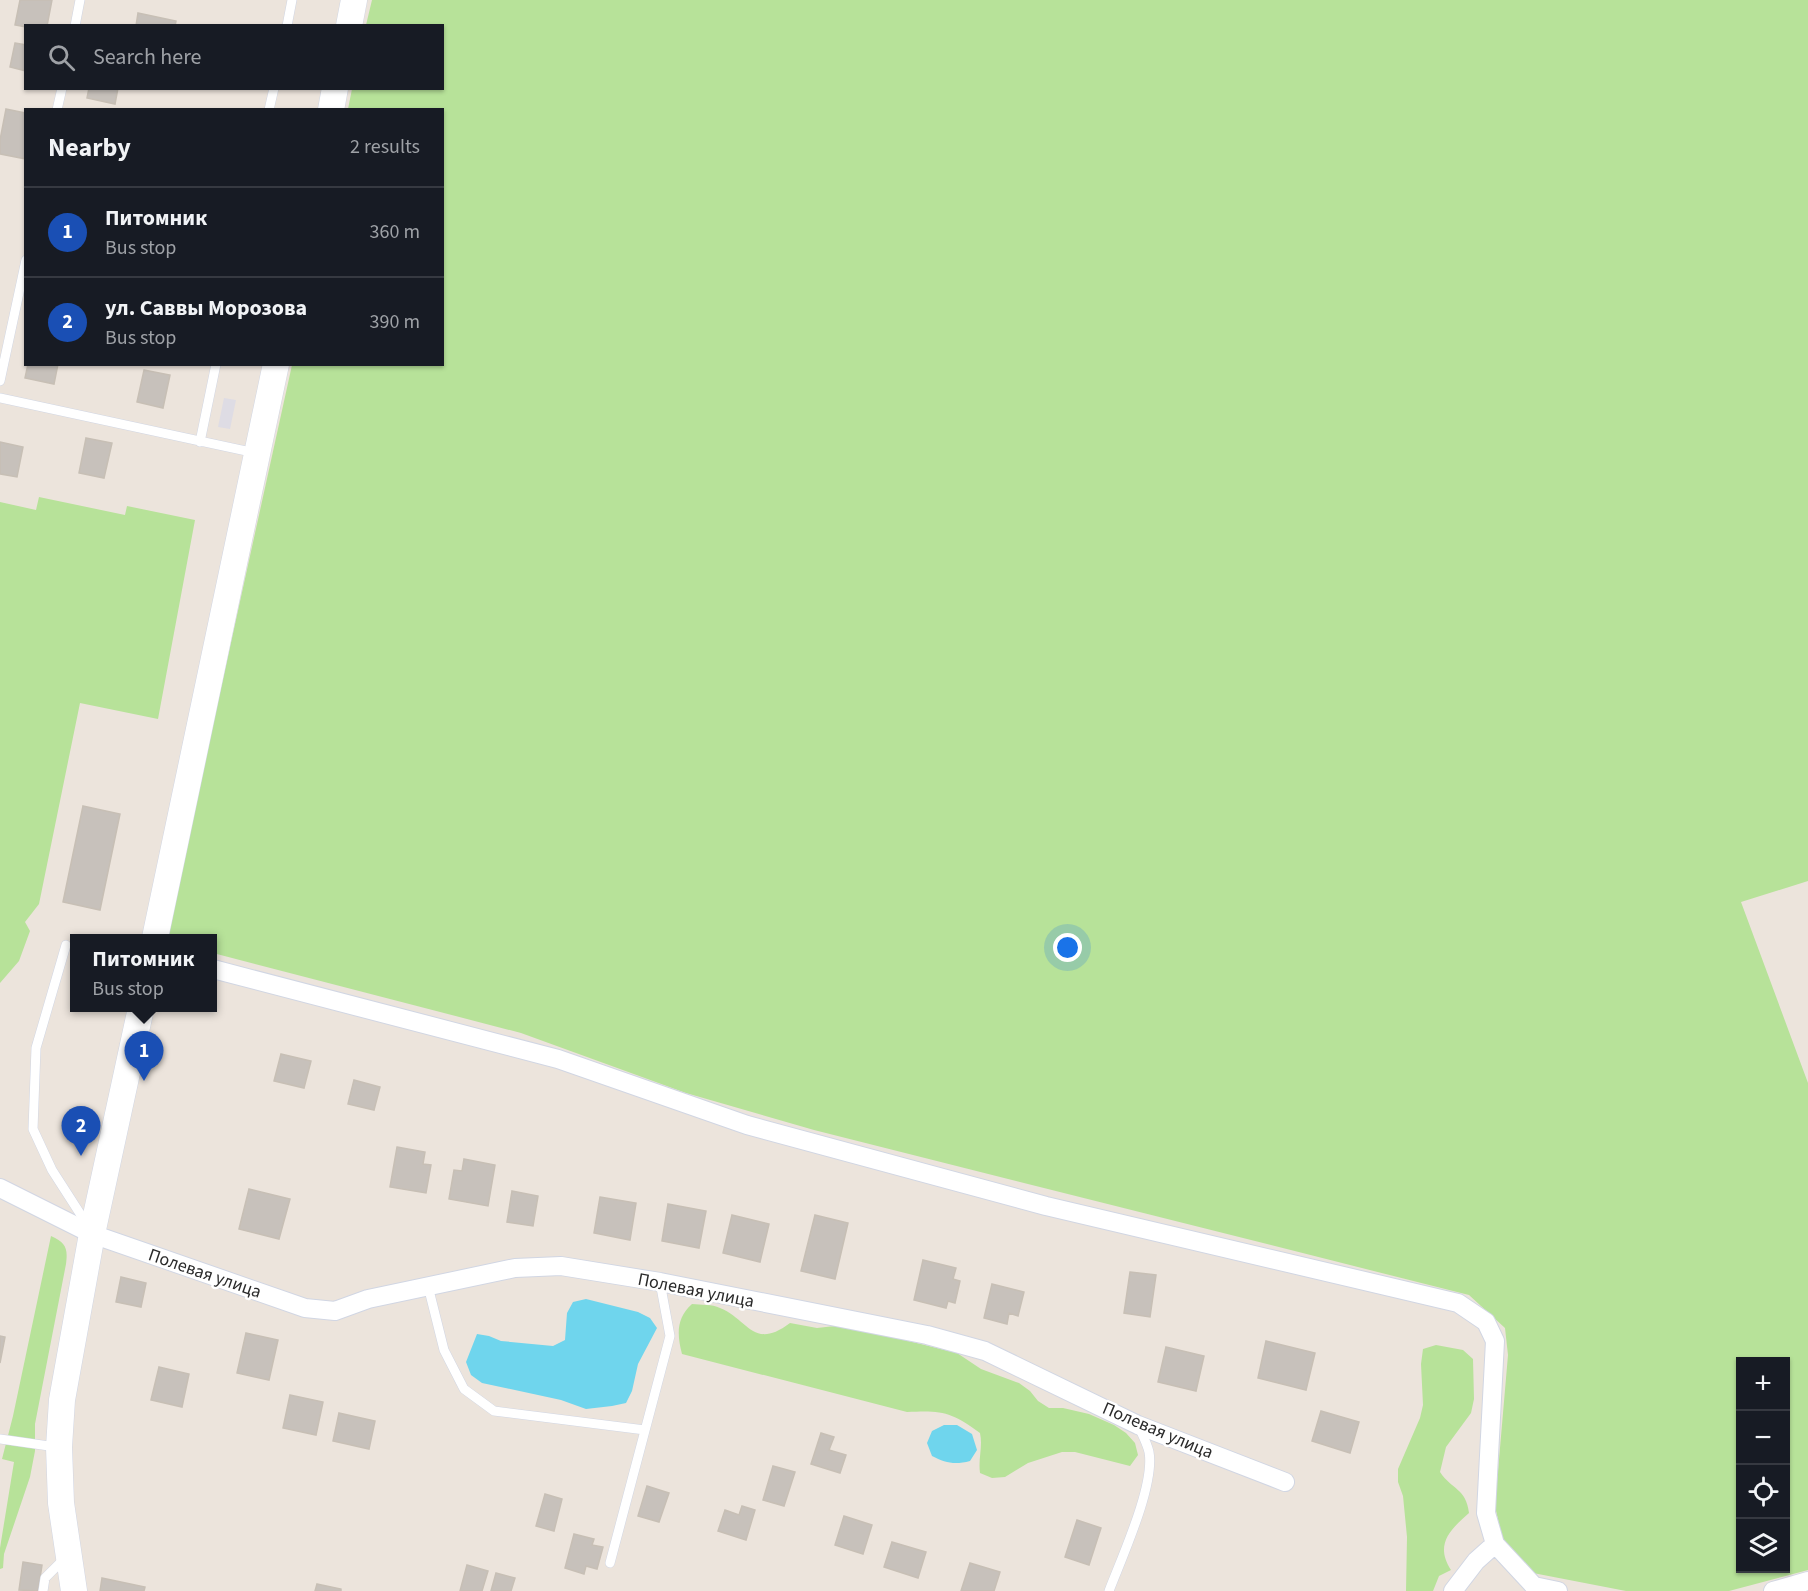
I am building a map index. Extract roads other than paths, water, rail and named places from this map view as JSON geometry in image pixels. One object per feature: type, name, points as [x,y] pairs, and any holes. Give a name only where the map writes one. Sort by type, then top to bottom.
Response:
[{"type":"street","points":[[349,24],[354,0]]},
{"type":"street","points":[[331,108],[335,90]]},
{"type":"street","points":[[156,934],[276,366]]},
{"type":"street","points":[[217,970],[558,1059],[747,1125],[1034,1203],[1458,1303],[1486,1322],[1495,1341],[1486,1513],[1495,1544],[1534,1586],[1558,1591]]},
{"type":"street","points":[[74,1591],[61,1503],[59,1447],[62,1400],[92,1233],[140,1012]]},
{"type":"street","name":"Полевая улица","points":[[0,1188],[92,1233],[305,1308],[335,1311],[368,1299],[515,1268],[561,1266],[660,1282],[927,1335],[985,1351],[1138,1425],[1285,1482]]},
{"type":"street","points":[[1453,1591],[1476,1561],[1495,1544]]},
{"type":"street","points":[[1773,1591],[1808,1581]]},
{"type":"lane","points":[[75,24],[80,0]]},
{"type":"lane","points":[[287,24],[292,0]]},
{"type":"lane","points":[[57,108],[62,90]]},
{"type":"lane","points":[[269,108],[274,90]]},
{"type":"lane","points":[[0,381],[24,269]]},
{"type":"lane","points":[[200,442],[216,366]]},
{"type":"lane","points":[[0,399],[257,453]]},
{"type":"lane","points":[[66,945],[36,1048],[33,1129],[52,1170],[92,1233]]},
{"type":"lane","points":[[610,1563],[670,1336],[660,1282]]},
{"type":"lane","points":[[428,1286],[444,1350],[464,1389],[494,1411],[645,1430]]},
{"type":"lane","points":[[1109,1591],[1146,1490],[1150,1469],[1149,1450],[1138,1425]]},
{"type":"lane","points":[[0,1439],[59,1447]]},
{"type":"lane","points":[[43,1591],[45,1578],[68,1555]]},
{"type":"water","points":[[586,1299],[638,1312],[650,1318],[657,1328],[638,1364],[632,1391],[626,1403],[586,1409],[561,1400],[482,1383],[471,1375],[466,1362],[477,1334],[501,1341],[553,1346],[565,1340],[567,1313],[573,1302]]},
{"type":"water","points":[[944,1425],[957,1425],[972,1434],[977,1450],[970,1461],[950,1463],[932,1456],[927,1443],[932,1431]]},
{"type":"place","name":"Питомник","points":[[144,1081]]},
{"type":"place","name":"ул. Саввы Морозова","points":[[81,1156]]}]
